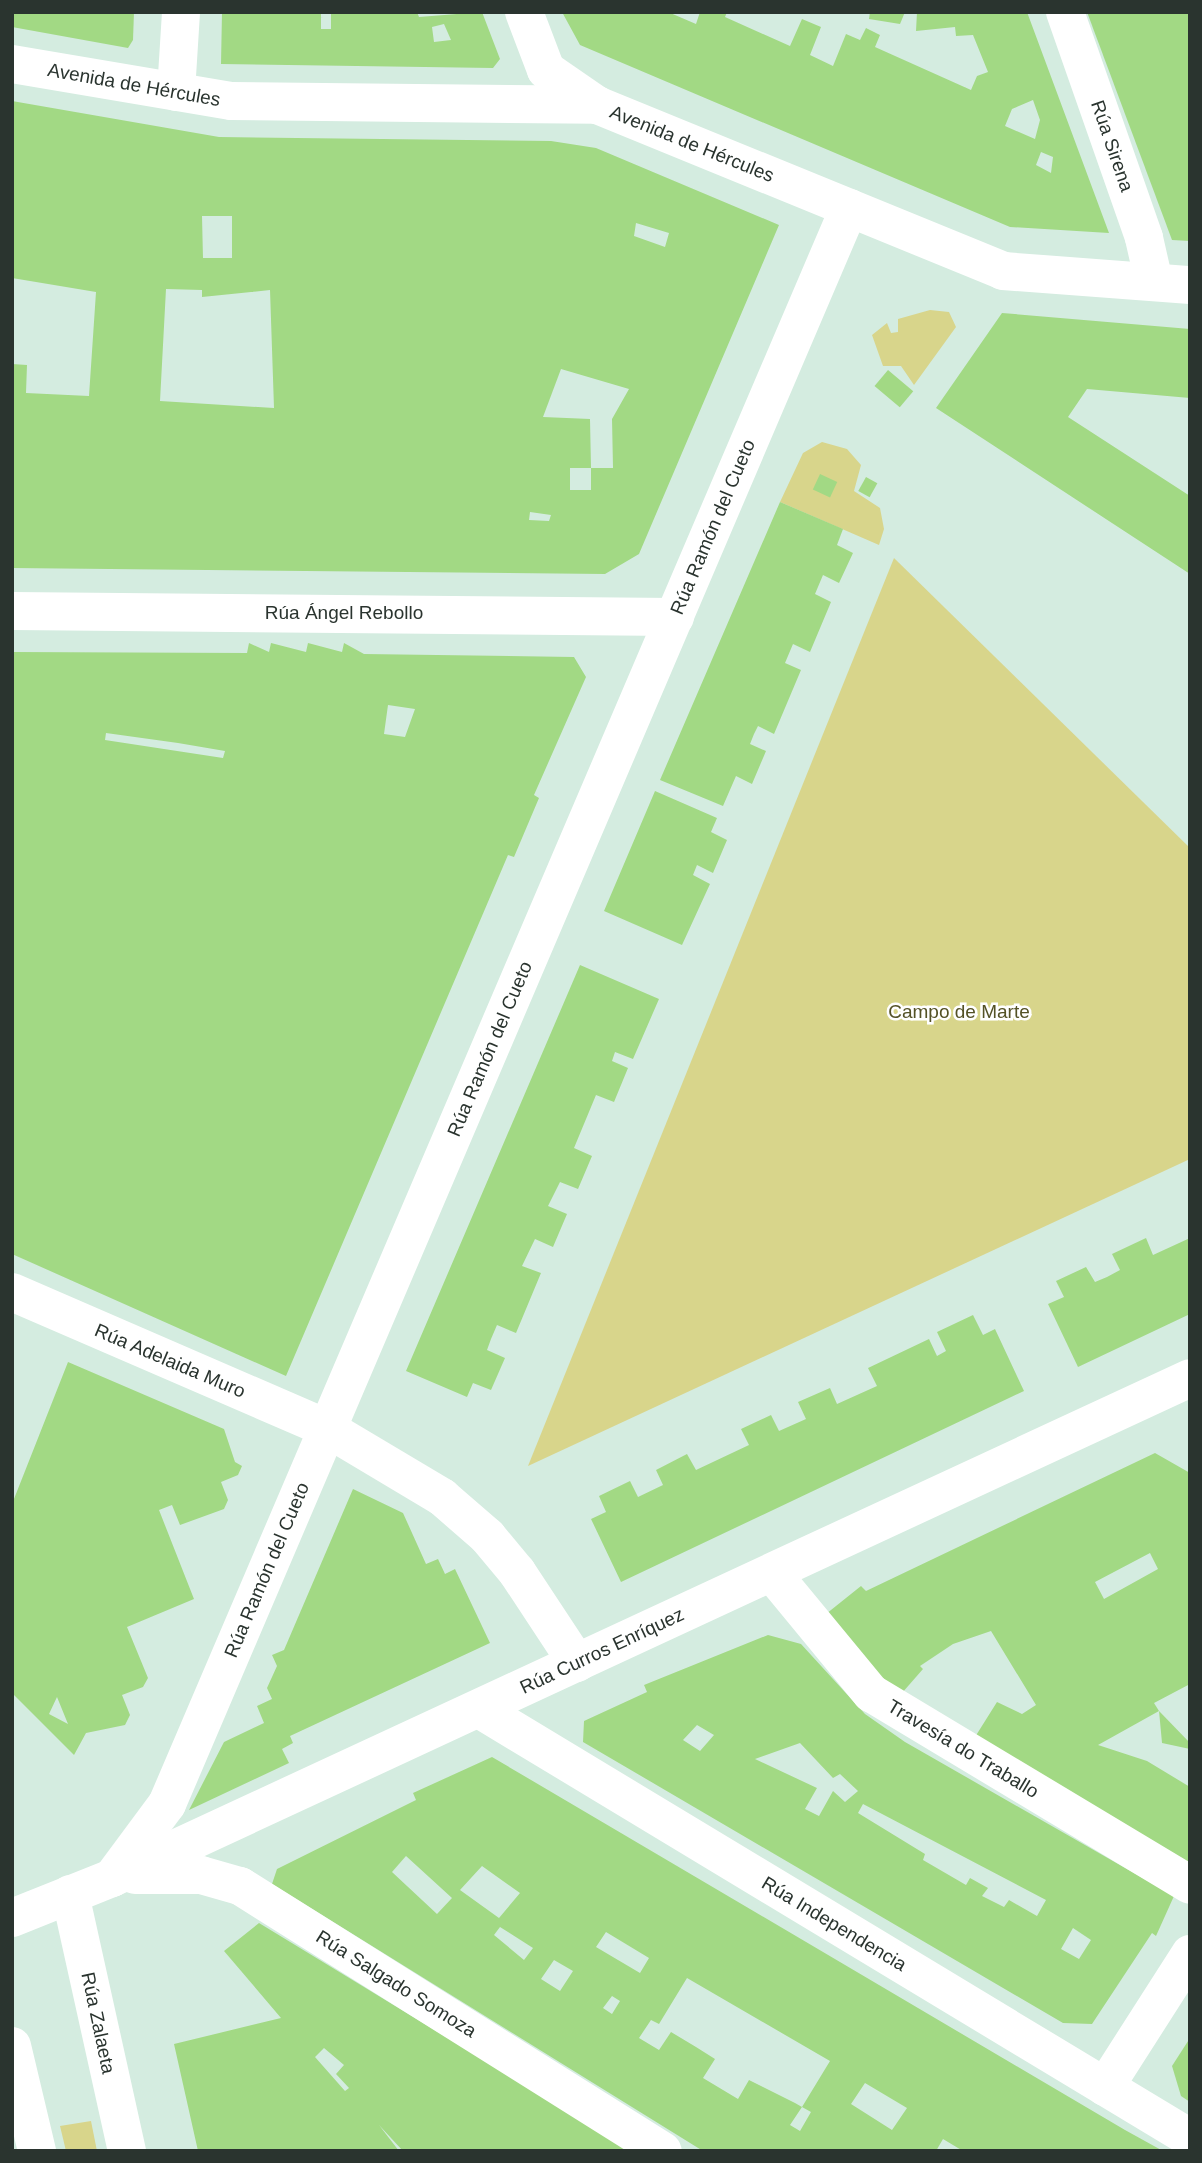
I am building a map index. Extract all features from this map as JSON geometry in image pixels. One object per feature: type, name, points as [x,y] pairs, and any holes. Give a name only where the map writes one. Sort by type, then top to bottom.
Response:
[{"type":"street","points":[[176,92],[181,12]]},
{"type":"street","points":[[524,12],[546,71],[597,105]]},
{"type":"street","name":"Rúa Sirena","points":[[1065,12],[1144,238],[1172,283]]},
{"type":"street","name":"Avenida de Hércules","points":[[12,64],[231,101],[597,105],[1003,271],[1172,283]]},
{"type":"street","name":"Rúa Ramón del Cueto","points":[[113,1878],[167,1804],[849,208]]},
{"type":"street","name":"Rúa Ángel Rebollo","points":[[12,611],[675,617]]},
{"type":"street","name":"Rúa Adelaida Muro","points":[[12,1292],[328,1429],[442,1497],[487,1536],[577,1663]]},
{"type":"street","name":"Rúa Curros Enríquez","points":[[12,1918],[113,1878],[1190,1378]]},
{"type":"street","name":"Travesía do Traballo","points":[[772,1573],[871,1693],[1190,1885]]},
{"type":"street","name":"Rúa Independencia","points":[[478,1709],[1190,2138]]},
{"type":"street","name":"Rúa Salgado Somoza","points":[[113,1878],[163,1871],[240,1886],[663,2151]]},
{"type":"street","name":"Rúa Zalaeta","points":[[71,1894],[127,2151]]},
{"type":"street","points":[[1105,2087],[1190,1954]]},
{"type":"street","points":[[12,2046],[37,2151]]},
{"type":"green space","points":[[930,310],[949,312],[956,327],[914,385],[901,366],[883,366],[872,335],[887,323],[891,333],[898,332],[898,319]]},
{"type":"green space","points":[[822,442],[847,449],[861,465],[854,491],[880,508],[884,529],[879,545],[780,502],[803,453]]},
{"type":"green space","name":"Campo de Marte","points":[[894,558],[1190,848],[1190,1159],[528,1466]]},
{"type":"green space","points":[[91,2121],[97,2151],[66,2151],[60,2126]]},
{"type":"building","points":[[12,12],[134,12],[133,40],[128,48],[12,27]]},
{"type":"building","points":[[222,12],[321,14],[321,29],[331,29],[331,13],[417,12],[419,17],[482,12],[500,59],[493,68],[221,64]],"holes":[[[444,24],[451,40],[434,42],[432,27]]]},
{"type":"building","points":[[562,12],[668,12],[696,24],[700,12],[727,12],[725,17],[790,46],[802,19],[821,27],[810,55],[833,66],[846,34],[860,40],[866,28],[880,35],[875,47],[971,90],[977,76],[988,72],[973,35],[956,36],[955,27],[916,31],[917,12],[1027,12],[1109,233],[1010,227],[580,45]],"holes":[[[1033,100],[1040,120],[1035,139],[1005,126],[1012,109]],[[1041,152],[1053,157],[1051,173],[1036,165]]]},
{"type":"building","points":[[870,12],[905,12],[900,24],[869,19]]},
{"type":"building","points":[[1087,12],[1190,12],[1190,241],[1172,240]]},
{"type":"building","points":[[12,101],[219,137],[551,141],[596,148],[779,225],[639,554],[605,574],[12,568],[12,364],[27,365],[26,393],[89,396],[96,292],[12,278]],"holes":[[[202,216],[232,216],[232,258],[203,258]],[[636,223],[669,233],[665,247],[634,236]],[[166,289],[202,290],[202,297],[270,290],[274,408],[160,401]],[[561,369],[629,389],[612,419],[613,468],[591,468],[590,419],[543,417]],[[570,468],[591,468],[591,490],[570,490]],[[530,512],[551,515],[549,521],[529,520]]]},
{"type":"building","points":[[1002,313],[1190,329],[1190,398],[1087,389],[1068,417],[1190,496],[1190,574],[936,408]]},
{"type":"building","points":[[888,370],[913,391],[900,407],[875,386]]},
{"type":"building","points":[[820,474],[837,482],[830,497],[813,489]]},
{"type":"building","points":[[866,477],[877,483],[870,497],[858,491]]},
{"type":"building","points":[[780,502],[843,529],[837,545],[853,553],[839,583],[823,575],[815,594],[831,602],[810,652],[793,644],[785,663],[801,670],[774,734],[758,726],[750,744],[766,751],[752,784],[736,776],[723,806],[660,780]]},
{"type":"building","points":[[249,643],[269,652],[271,643],[306,652],[308,643],[342,652],[344,643],[364,654],[574,657],[586,677],[534,795],[539,798],[514,857],[508,855],[286,1376],[12,1254],[12,652],[247,653]],"holes":[[[388,705],[415,709],[405,737],[384,734]],[[106,733],[178,743],[225,751],[223,758],[105,740]]]},
{"type":"building","points":[[655,791],[717,818],[711,832],[727,840],[713,873],[697,865],[693,875],[710,884],[682,945],[604,911]]},
{"type":"building","points":[[580,965],[659,999],[633,1059],[615,1052],[612,1061],[628,1068],[614,1102],[596,1095],[574,1148],[592,1156],[578,1189],[560,1182],[548,1206],[567,1214],[553,1247],[535,1239],[522,1266],[541,1273],[516,1333],[497,1325],[491,1339],[487,1350],[505,1358],[491,1390],[473,1383],[467,1397],[406,1371]]},
{"type":"building","points":[[1146,1238],[1153,1255],[1190,1238],[1190,1314],[1078,1367],[1048,1304],[1064,1297],[1056,1281],[1086,1267],[1095,1282],[1107,1277],[1120,1270],[1112,1254]]},
{"type":"building","points":[[973,1315],[983,1335],[995,1329],[1024,1391],[621,1582],[591,1519],[606,1512],[599,1496],[630,1481],[638,1497],[663,1485],[656,1470],[687,1454],[696,1470],[749,1445],[741,1429],[771,1415],[779,1431],[806,1419],[798,1402],[830,1388],[837,1404],[877,1386],[868,1368],[929,1339],[937,1356],[946,1351],[937,1332]]},
{"type":"building","points":[[68,1362],[224,1429],[235,1462],[242,1466],[238,1475],[221,1482],[228,1500],[224,1509],[180,1525],[172,1505],[159,1510],[194,1599],[127,1627],[148,1678],[143,1687],[122,1695],[130,1715],[125,1725],[86,1733],[74,1755],[12,1693],[12,1504]],"holes":[[[57,1697],[68,1724],[49,1714]]]},
{"type":"building","points":[[1155,1453],[1190,1473],[1190,1684],[1154,1703],[1159,1711],[1098,1745],[1147,1761],[1190,1787],[1190,1863],[975,1737],[997,1702],[1022,1714],[1036,1705],[991,1631],[953,1644],[920,1666],[923,1669],[902,1693],[882,1683],[826,1614],[861,1586],[866,1591]],"holes":[[[1150,1553],[1158,1569],[1104,1599],[1095,1582]]]},
{"type":"building","points":[[353,1489],[403,1513],[426,1564],[438,1559],[445,1574],[455,1569],[490,1643],[290,1736],[293,1743],[282,1749],[289,1763],[189,1810],[224,1742],[264,1723],[257,1706],[272,1699],[267,1688],[277,1666],[272,1655],[284,1650]]},
{"type":"building","points":[[768,1635],[801,1644],[865,1714],[905,1742],[1174,1896],[1156,1936],[1152,1933],[1092,2024],[1063,2023],[583,1742],[584,1721],[647,1692],[644,1685]],"holes":[[[697,1725],[714,1735],[700,1751],[683,1740]],[[800,1743],[833,1778],[840,1774],[858,1791],[845,1802],[833,1791],[819,1816],[805,1809],[817,1788],[755,1759]],[[863,1804],[1046,1900],[1037,1916],[1009,1900],[1004,1907],[982,1896],[988,1888],[970,1878],[966,1885],[923,1860],[925,1854],[858,1813]],[[1073,1928],[1091,1940],[1079,1959],[1061,1949]]]},
{"type":"building","points":[[1159,1711],[1190,1743],[1190,1749],[1162,1743]]},
{"type":"building","points":[[492,1757],[1163,2151],[963,2151],[943,2139],[936,2151],[703,2151],[272,1884],[277,1869],[416,1800],[413,1793]],"holes":[[[406,1856],[452,1898],[437,1914],[392,1872]],[[482,1866],[520,1893],[499,1918],[460,1890]],[[500,1927],[533,1948],[524,1960],[494,1935]],[[606,1932],[649,1958],[640,1973],[596,1947]],[[554,1960],[573,1971],[560,1991],[541,1979]],[[687,1978],[830,2061],[802,2107],[749,2080],[738,2099],[703,2078],[715,2059],[671,2032],[659,2050],[639,2038],[651,2020],[659,2024]],[[612,1996],[620,2001],[612,2014],[603,2008]],[[865,2083],[907,2108],[892,2130],[851,2104]],[[802,2107],[811,2112],[800,2131],[790,2125]]]},
{"type":"building","points":[[259,1923],[632,2151],[403,2151],[379,2125],[399,2151],[198,2151],[174,2044],[281,2018],[224,1951]],"holes":[[[324,2048],[344,2065],[336,2074],[349,2088],[345,2091],[315,2057]]]},
{"type":"building","points":[[1190,2038],[1190,2102],[1181,2096],[1172,2066]]}]
